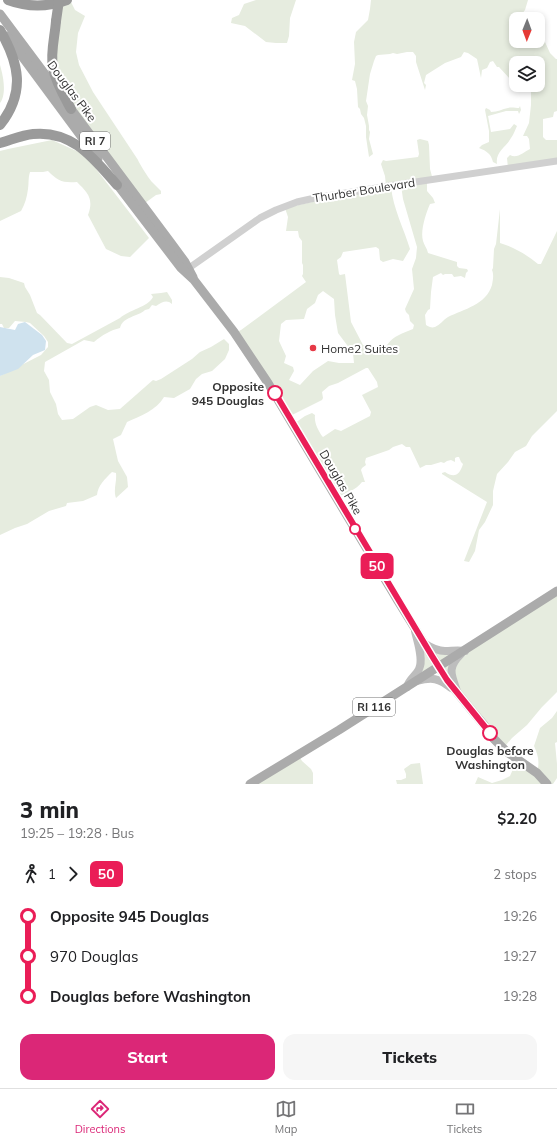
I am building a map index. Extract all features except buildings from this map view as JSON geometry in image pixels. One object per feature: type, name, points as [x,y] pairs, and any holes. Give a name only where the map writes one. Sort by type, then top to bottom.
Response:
[{"type":"highway","points":[[8,0],[22,4],[36,5],[53,4],[67,0]]},
{"type":"highway","points":[[60,0],[52,55],[53,70],[71,109]]},
{"type":"highway","points":[[0,29],[12,52],[17,77],[13,102],[8,114],[0,125]]},
{"type":"highway","points":[[0,143],[32,134],[48,134],[63,138],[75,143],[86,151],[117,185]]},
{"type":"main road","name":"Douglas Pike","points":[[0,14],[159,226],[189,268],[194,280]]},
{"type":"main road","name":"Douglas Pike","points":[[0,29],[181,268],[194,280],[234,332],[268,383],[413,627],[459,695],[492,737],[507,752],[537,773],[547,784]]},
{"type":"main road","name":"RI 116","points":[[250,784],[465,651],[557,591]]},
{"type":"main road","points":[[407,687],[408,682],[421,664],[420,648],[413,627]]},
{"type":"main road","points":[[423,642],[429,646],[441,650],[465,651]]},
{"type":"main road","points":[[459,695],[453,679],[452,668],[454,662],[465,651]]},
{"type":"main road","points":[[407,687],[415,682],[431,678],[450,686],[459,695]]},
{"type":"street","name":"Thurber Boulevard","points":[[189,268],[260,218],[297,202],[395,185],[557,161]]},
{"type":"shaded area","points":[[70,0],[75,10],[85,16],[78,33],[76,52],[79,65],[93,92],[147,175],[161,191],[161,194],[156,195],[145,203],[65,95],[55,73],[60,2]]},
{"type":"shaded area","points":[[256,0],[296,0],[290,18],[287,43],[266,42],[245,26],[231,23],[232,18],[239,15],[244,4]]},
{"type":"shaded area","points":[[371,0],[528,0],[523,12],[509,12],[509,48],[545,48],[545,42],[550,53],[557,59],[557,111],[554,112],[553,117],[543,119],[543,137],[546,140],[557,140],[557,162],[508,168],[507,158],[510,155],[518,156],[530,149],[529,139],[527,136],[523,136],[529,123],[531,92],[545,92],[545,56],[509,56],[509,78],[499,67],[497,67],[493,61],[490,62],[487,68],[482,70],[481,78],[477,59],[464,52],[461,57],[445,63],[426,75],[424,83],[426,85],[425,90],[416,62],[416,56],[413,52],[376,56],[370,74],[366,101],[368,106],[367,115],[370,132],[369,139],[373,154],[369,157],[366,126],[364,118],[358,107],[355,81],[352,80],[355,64],[354,42],[356,32],[368,20]]},
{"type":"shaded area","points":[[0,65],[4,90],[0,103]]},
{"type":"shaded area","points":[[520,106],[521,110],[519,114],[518,111],[506,111],[488,116],[491,132],[510,129],[514,124],[517,126],[509,141],[499,153],[497,164],[493,162],[488,153],[479,148],[489,142],[489,131],[485,110],[486,108],[493,112],[509,108],[519,108]]},
{"type":"shaded area","points":[[420,139],[428,141],[430,169],[433,180],[427,182],[427,191],[435,203],[430,204],[425,217],[422,232],[423,242],[428,253],[457,262],[457,266],[459,268],[467,269],[468,271],[465,278],[461,276],[454,277],[452,274],[443,275],[441,273],[433,277],[430,309],[425,315],[426,325],[429,327],[437,326],[448,317],[474,306],[489,292],[493,279],[492,270],[494,249],[496,244],[500,209],[500,243],[520,252],[538,264],[541,264],[557,231],[557,411],[532,436],[526,446],[515,452],[497,474],[493,491],[493,505],[485,522],[479,530],[475,551],[469,562],[464,561],[487,502],[442,474],[445,472],[452,475],[459,473],[463,464],[459,457],[455,458],[455,462],[451,460],[444,463],[441,462],[426,465],[420,468],[410,447],[406,447],[402,444],[366,458],[366,465],[361,470],[365,482],[362,482],[354,489],[338,497],[295,423],[312,413],[315,415],[315,421],[323,437],[335,429],[341,431],[370,416],[371,412],[362,395],[378,387],[377,382],[368,368],[366,368],[338,383],[329,386],[322,392],[322,400],[290,416],[235,333],[306,282],[302,276],[302,241],[299,237],[298,231],[286,231],[288,217],[285,208],[386,186],[385,176],[381,164],[383,160],[386,161],[418,157],[417,140]],"holes":[[[401,185],[403,199],[417,247],[416,258],[412,269],[414,289],[405,309],[409,315],[410,321],[414,325],[413,329],[395,337],[387,345],[372,348],[363,345],[351,322],[345,274],[339,274],[337,260],[341,257],[343,252],[376,247],[379,249],[380,260],[383,262],[393,259],[403,261],[410,249],[396,211],[391,187]],[[323,291],[334,299],[338,333],[353,353],[354,363],[328,361],[313,371],[300,385],[289,380],[294,371],[293,367],[284,363],[286,356],[279,341],[281,324],[286,320],[304,319],[307,309],[315,303],[318,295]]]},
{"type":"shaded area","points":[[52,140],[81,153],[93,165],[149,238],[130,257],[121,256],[106,249],[88,215],[90,200],[87,193],[81,186],[77,182],[61,181],[48,171],[30,172],[26,198],[21,211],[0,221],[0,151]]},
{"type":"shaded area","points":[[0,277],[9,278],[24,283],[37,313],[67,343],[72,344],[143,306],[153,297],[151,294],[167,292],[172,300],[172,304],[166,301],[156,306],[152,305],[149,309],[124,321],[120,328],[107,333],[94,342],[84,340],[45,362],[44,371],[49,380],[50,392],[56,404],[58,414],[62,420],[73,419],[90,407],[96,405],[108,410],[120,409],[153,380],[156,381],[161,379],[192,359],[200,352],[224,339],[229,344],[229,350],[225,359],[212,371],[202,374],[196,379],[190,389],[174,398],[164,397],[153,409],[127,422],[121,435],[113,439],[118,461],[127,477],[128,487],[116,498],[116,473],[112,472],[100,485],[97,495],[83,501],[67,503],[66,506],[49,511],[27,524],[0,535],[0,376],[41,355],[48,347],[48,342],[44,336],[30,323],[15,321],[9,328],[4,328],[2,324],[0,324]]},
{"type":"shaded area","points":[[557,590],[557,692],[527,725],[506,745],[495,736],[437,666],[409,682],[420,668],[420,649],[464,648]]},
{"type":"shaded area","points":[[557,711],[557,742],[555,743],[557,778],[553,784],[475,784],[478,777],[492,783],[510,776],[513,769],[521,760],[537,772],[538,759],[534,746],[540,728],[552,718]]},
{"type":"shaded area","points":[[298,754],[313,773],[313,784],[248,784]]},
{"type":"shaded area","points":[[420,763],[423,784],[397,784],[396,780],[406,778],[404,769],[411,764]]},
{"type":"water","points":[[25,322],[42,335],[46,341],[45,350],[33,355],[18,369],[0,376],[0,327],[15,330],[18,324]]},
{"type":"bus line","name":"50","points":[[275,393],[367,549],[447,680],[490,733]]},
{"type":"place","name":"Home2 Suites","points":[[313,348]]},
{"type":"place","name":"Opposite 945 Douglas","points":[[275,393]]},
{"type":"place","name":"Douglas before Washington","points":[[490,733]]}]
